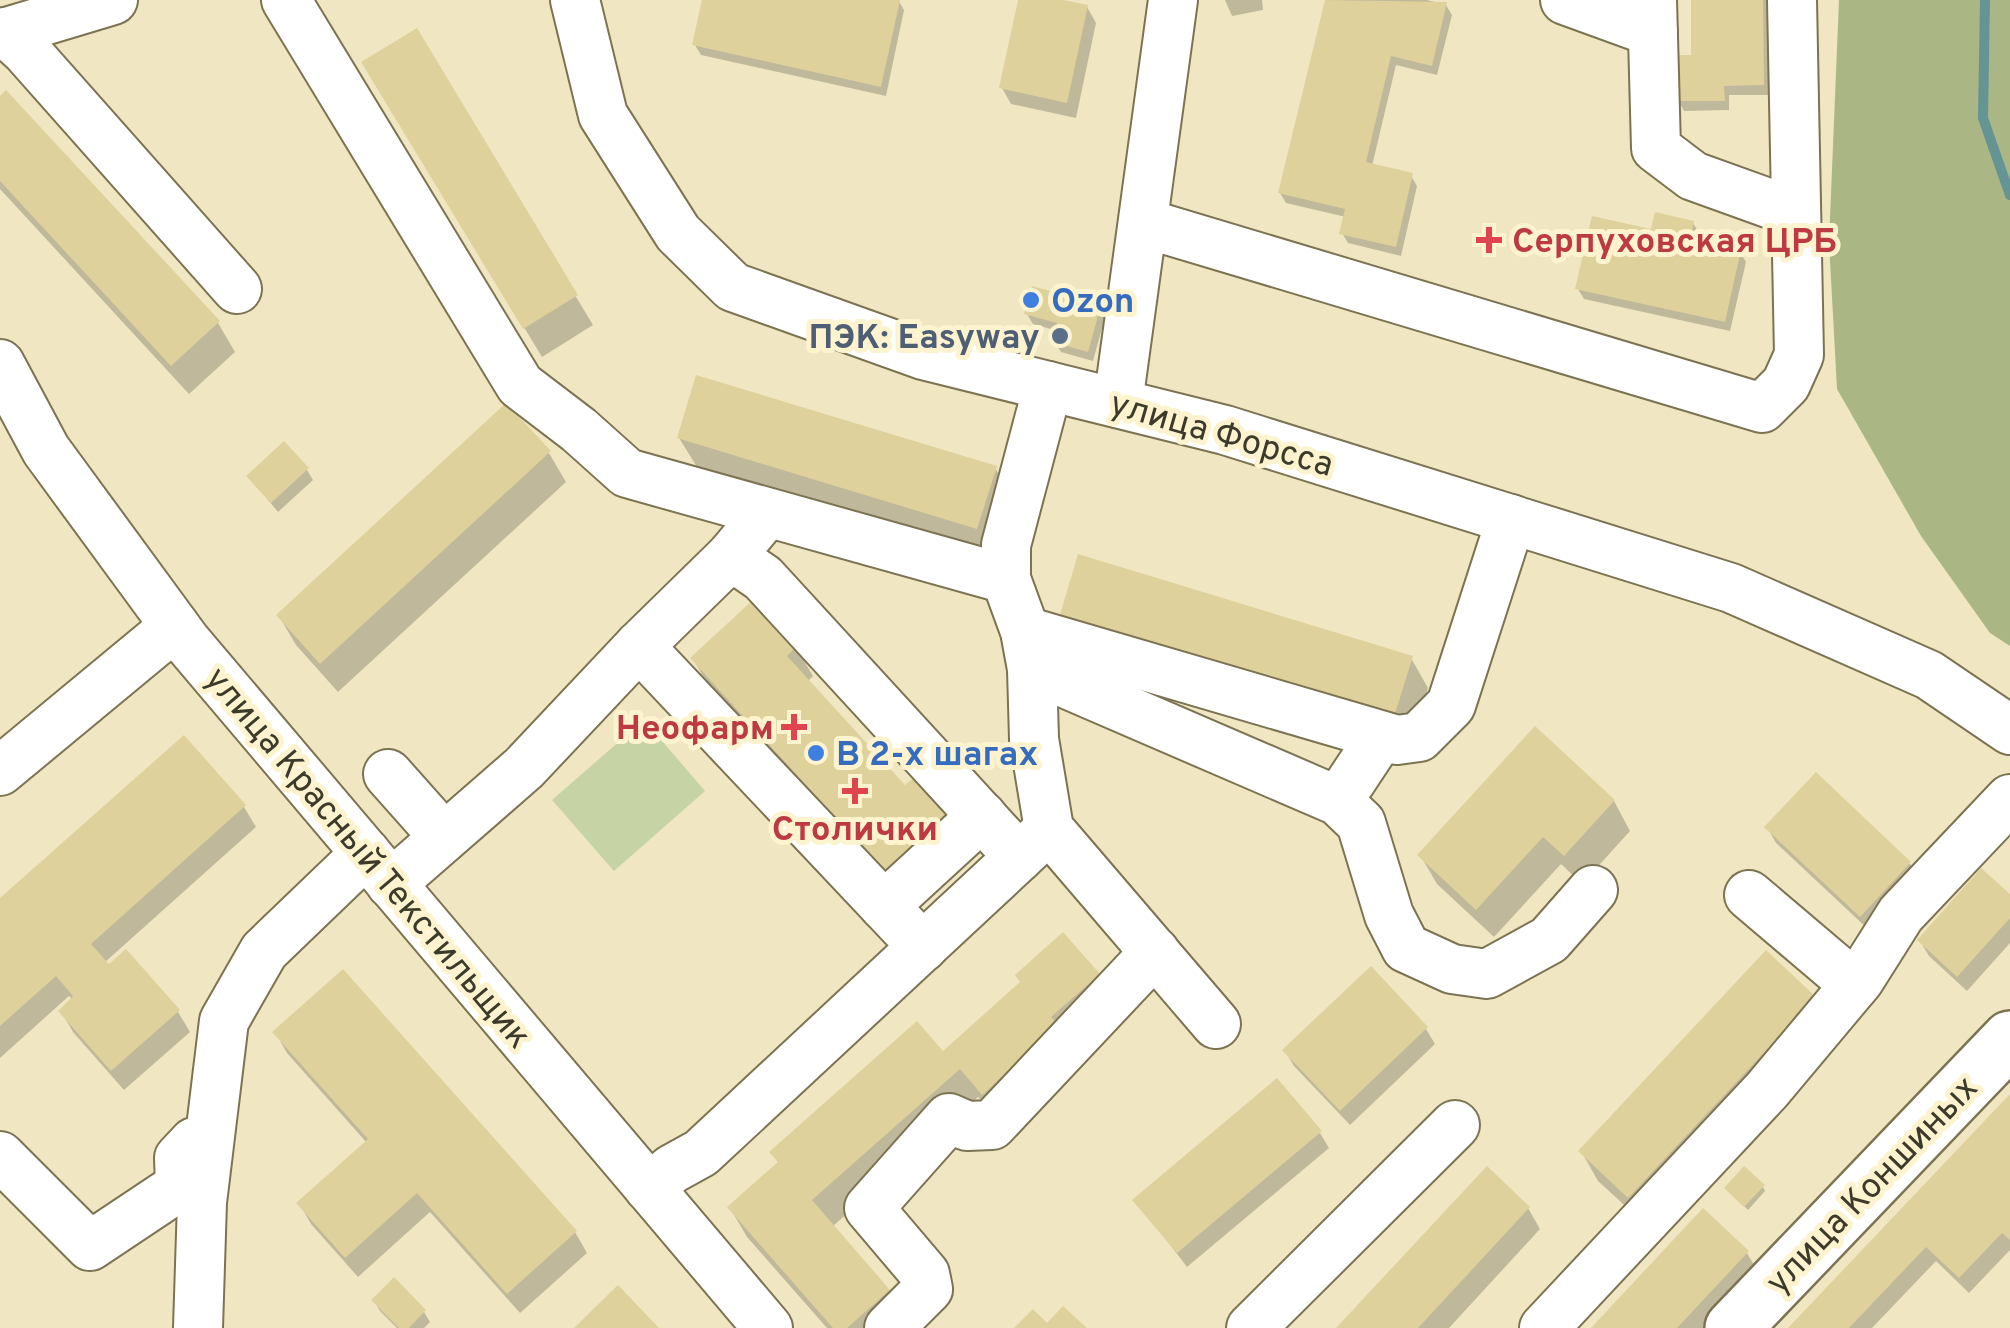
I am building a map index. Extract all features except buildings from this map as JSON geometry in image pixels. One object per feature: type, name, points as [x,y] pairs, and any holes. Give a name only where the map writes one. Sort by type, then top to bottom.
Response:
[{"type":"main road","name":"улица Коншиных","points":[[1732,1328],[2010,1039]]},
{"type":"street","points":[[112,0],[11,23],[26,51],[237,289]]},
{"type":"street","points":[[286,0],[520,385],[627,473],[1006,579]]},
{"type":"street","name":"улица Форсса","points":[[576,0],[603,114],[678,233],[732,287],[923,355],[1224,430],[1731,588],[1930,674],[2010,730]]},
{"type":"street","points":[[1118,404],[1173,0]]},
{"type":"street","points":[[1565,0],[1652,16],[1656,148],[1693,176],[1796,212]]},
{"type":"street","points":[[1144,223],[1762,408],[1786,384],[1799,355],[1792,0]]},
{"type":"street","name":"улица Красный Текстильщик","points":[[0,364],[46,450],[175,626],[768,1328]]},
{"type":"street","points":[[649,1188],[672,1169],[701,1154],[1034,843],[1029,650],[1006,579],[1006,546],[1048,386]]},
{"type":"street","points":[[198,1328],[202,1202],[224,1021],[264,951],[379,869],[444,837],[524,768],[767,513]]},
{"type":"street","points":[[1029,650],[1397,740],[1420,737],[1451,705],[1511,519]]},
{"type":"street","points":[[730,556],[763,578],[982,816],[1034,843],[1155,952],[1216,1024]]},
{"type":"street","points":[[0,771],[175,626]]},
{"type":"street","points":[[639,646],[923,946]]},
{"type":"street","points":[[1029,650],[1338,802],[1361,823],[1390,915],[1406,948],[1452,969],[1487,974],[1549,940],[1593,890]]},
{"type":"street","points":[[1338,802],[1381,736]]},
{"type":"street","points":[[388,774],[444,837]]},
{"type":"street","points":[[1544,1328],[1767,1090],[1855,985],[1900,914],[2010,799]]},
{"type":"street","points":[[884,906],[982,816]]},
{"type":"street","points":[[1749,895],[1855,985]]},
{"type":"street","points":[[888,1328],[928,1288],[925,1274],[869,1208],[949,1118],[968,1126],[992,1125],[1155,952]]},
{"type":"street","points":[[1252,1328],[1455,1125]]},
{"type":"street","points":[[0,1156],[90,1246],[180,1186],[178,1158],[209,1128]]},
{"type":"green space","points":[[1839,0],[2010,0],[2010,646],[1990,633],[1921,536],[1837,389],[1829,242]]},
{"type":"green space","points":[[644,720],[705,791],[614,871],[552,800]]},
{"type":"waterway","points":[[1985,0],[1983,118],[2010,195]]},
{"type":"place","name":"Серпуховская ЦРБ","points":[[1489,240]]},
{"type":"place","name":"Ozon","points":[[1031,300]]},
{"type":"place","name":"ПЭК: Easyway","points":[[1060,336]]},
{"type":"place","name":"Неофарм","points":[[794,727]]},
{"type":"place","name":"В 2-х шагах","points":[[816,753]]},
{"type":"place","name":"Столички","points":[[855,791]]}]
